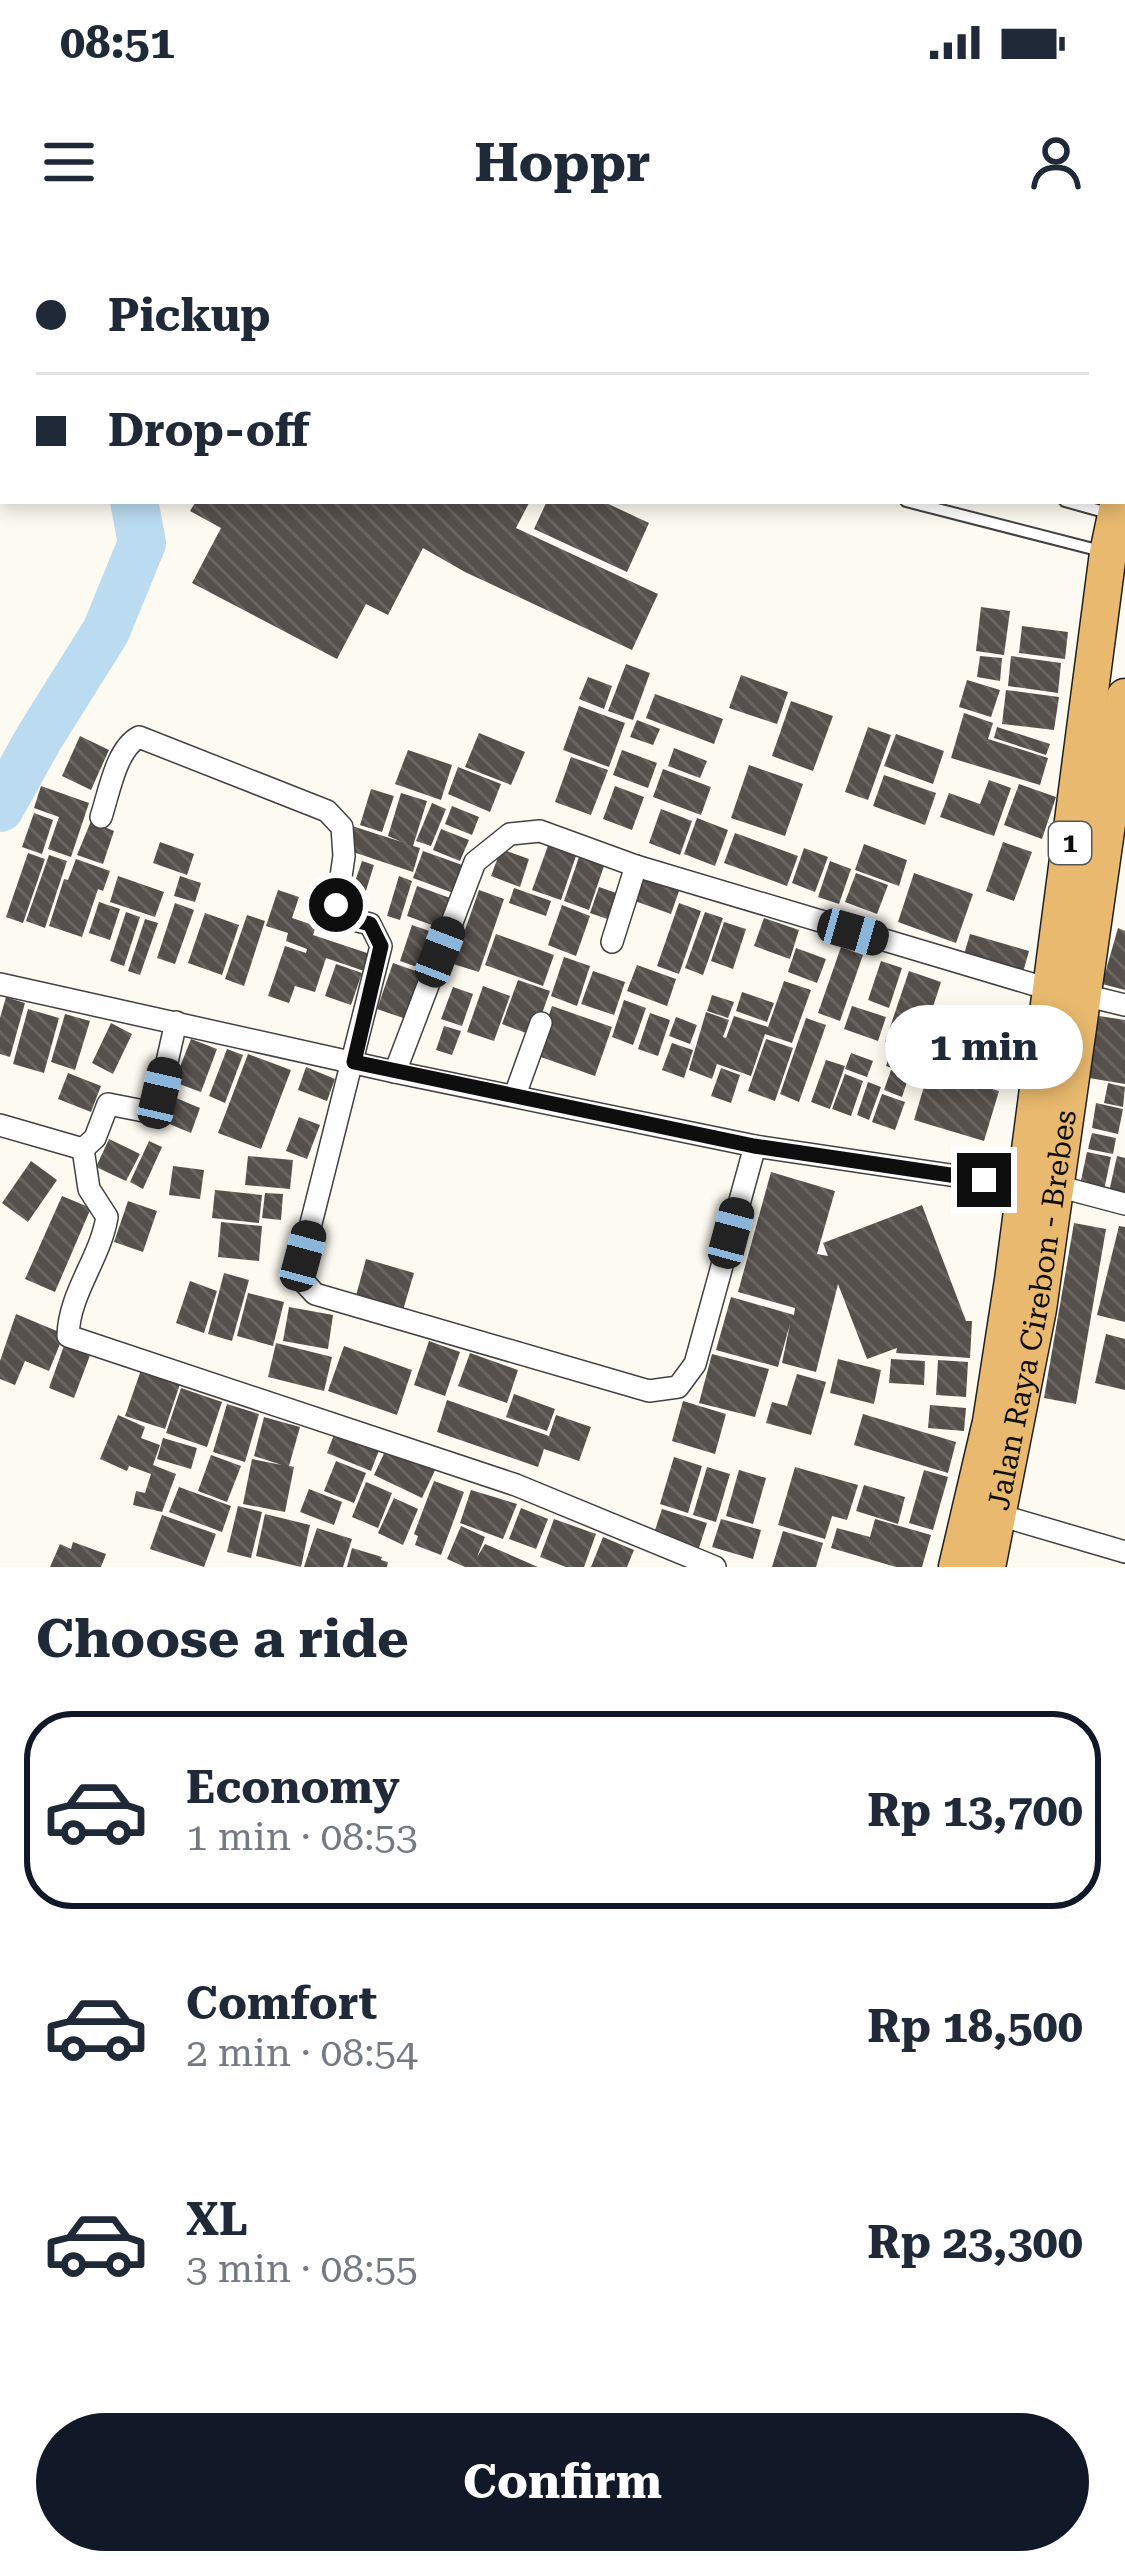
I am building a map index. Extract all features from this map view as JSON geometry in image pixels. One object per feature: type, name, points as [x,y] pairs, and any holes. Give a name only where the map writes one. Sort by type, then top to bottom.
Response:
[{"type":"highway","name":"Jalan Raya Cirebon - Brebes","points":[[987,1567],[991,1422],[1028,1283],[1068,993],[1108,553],[1118,504]]},
{"type":"highway","name":"Jalan Raya Cirebon - Brebes","points":[[1068,993],[1116,822],[1125,697]]},
{"type":"highway","name":"Jalan Raya Cirebon - Brebes","points":[[957,1567],[985,1511]]},
{"type":"street","points":[[101,817],[124,752],[139,737],[327,811],[338,820],[344,856],[336,911],[370,924],[381,946],[300,1267],[315,1294],[649,1390],[677,1387],[695,1364],[754,1146]]},
{"type":"street","points":[[395,1072],[469,873],[488,848],[509,834],[530,829],[636,866],[1068,993],[1125,1005]]},
{"type":"street","points":[[612,943],[636,866]]},
{"type":"street","points":[[3,984],[754,1146],[1041,1186],[1125,1204]]},
{"type":"street","points":[[82,1149],[94,1138],[108,1104],[142,1113],[154,1107],[176,1022]]},
{"type":"street","points":[[515,1095],[541,1023]]},
{"type":"street","points":[[0,1125],[82,1149]]},
{"type":"street","points":[[82,1149],[89,1190],[106,1217],[103,1241],[69,1313],[68,1336],[516,1485],[715,1567]]},
{"type":"street","points":[[985,1511],[1125,1552]]},
{"type":"lane","points":[[918,504],[1108,553]]},
{"type":"building","points":[[194,504],[528,504],[516,528],[658,594],[632,650],[423,548],[388,615],[366,604],[337,659],[192,583],[221,528],[190,511]]},
{"type":"building","points":[[546,504],[608,504],[649,523],[627,572],[534,529]]},
{"type":"building","points":[[981,607],[1010,611],[1004,655],[976,651]]},
{"type":"building","points":[[1022,626],[1068,632],[1065,659],[1019,653]]},
{"type":"building","points":[[980,656],[1002,658],[1000,681],[977,677]]},
{"type":"building","points":[[1011,656],[1061,663],[1058,693],[1008,686]]},
{"type":"building","points":[[626,664],[650,673],[633,720],[608,711]]},
{"type":"building","points":[[741,675],[788,692],[777,724],[729,708]]},
{"type":"building","points":[[588,677],[612,686],[604,709],[579,699]]},
{"type":"building","points":[[967,680],[1000,690],[991,717],[959,707]]},
{"type":"building","points":[[1006,690],[1059,697],[1054,730],[1002,724]]},
{"type":"building","points":[[655,694],[723,719],[714,744],[646,718]]},
{"type":"building","points":[[791,701],[833,716],[813,771],[772,756]]},
{"type":"building","points":[[579,706],[625,723],[609,767],[563,750]]},
{"type":"building","points":[[964,713],[993,723],[988,739],[1048,758],[1040,785],[951,758]]},
{"type":"building","points":[[637,720],[660,729],[653,745],[630,737]]},
{"type":"building","points":[[868,727],[891,735],[868,800],[845,792]]},
{"type":"building","points":[[997,727],[1050,744],[1046,755],[994,738]]},
{"type":"building","points":[[479,733],[525,752],[511,785],[465,767]]},
{"type":"building","points":[[896,734],[944,751],[933,784],[884,766]]},
{"type":"building","points":[[80,736],[109,750],[91,790],[62,776]]},
{"type":"building","points":[[674,748],[707,761],[700,778],[668,766]]},
{"type":"building","points":[[408,750],[452,765],[441,800],[395,784]]},
{"type":"building","points":[[622,750],[657,763],[648,788],[613,775]]},
{"type":"building","points":[[571,757],[608,770],[591,815],[555,802]]},
{"type":"building","points":[[749,765],[803,784],[785,836],[731,818]]},
{"type":"building","points":[[458,767],[501,784],[490,812],[448,794]]},
{"type":"building","points":[[663,769],[711,787],[701,815],[653,797]]},
{"type":"building","points":[[884,775],[936,793],[925,825],[873,806]]},
{"type":"building","points":[[989,780],[1011,788],[994,836],[940,817],[949,793],[980,804]]},
{"type":"building","points":[[1019,784],[1056,797],[1042,839],[1004,825]]},
{"type":"building","points":[[41,786],[89,803],[71,857],[48,849],[59,817],[34,808]]},
{"type":"building","points":[[615,786],[644,797],[632,830],[603,819]]},
{"type":"building","points":[[371,789],[394,796],[382,832],[360,825]]},
{"type":"building","points":[[401,793],[427,801],[413,846],[420,848],[413,872],[344,849],[352,826],[402,842],[388,836]]},
{"type":"building","points":[[432,803],[446,809],[431,846],[416,841]]},
{"type":"building","points":[[452,806],[479,817],[472,835],[445,824]]},
{"type":"building","points":[[661,809],[692,821],[680,855],[649,843]]},
{"type":"building","points":[[34,813],[53,820],[42,854],[22,847]]},
{"type":"building","points":[[697,818],[728,830],[715,866],[684,854]]},
{"type":"building","points":[[91,821],[114,831],[103,864],[77,855]]},
{"type":"building","points":[[441,829],[469,840],[460,861],[433,850]]},
{"type":"building","points":[[735,833],[798,856],[787,886],[724,863]]},
{"type":"building","points":[[160,842],[194,854],[187,875],[153,863]]},
{"type":"building","points":[[1003,842],[1032,852],[1014,901],[986,891]]},
{"type":"building","points":[[549,843],[577,853],[561,900],[532,890]]},
{"type":"building","points":[[864,844],[907,860],[899,886],[855,870]]},
{"type":"building","points":[[804,848],[828,857],[815,892],[792,883]]},
{"type":"building","points":[[501,849],[529,859],[520,887],[491,876]]},
{"type":"building","points":[[423,851],[465,866],[456,894],[413,878]]},
{"type":"building","points":[[28,853],[45,859],[23,923],[6,917]]},
{"type":"building","points":[[580,854],[605,863],[589,910],[564,901]]},
{"type":"building","points":[[49,855],[67,861],[45,928],[26,921]]},
{"type":"building","points":[[76,859],[110,871],[103,891],[98,889],[82,937],[49,926],[64,879],[68,880]]},
{"type":"building","points":[[362,861],[374,865],[364,897],[351,893]]},
{"type":"building","points":[[830,861],[851,869],[839,904],[818,897]]},
{"type":"building","points":[[856,873],[888,885],[877,914],[845,902]]},
{"type":"building","points":[[914,873],[973,894],[956,943],[898,922]]},
{"type":"building","points":[[118,876],[164,892],[155,917],[110,902]]},
{"type":"building","points":[[180,876],[201,883],[195,902],[174,896]]},
{"type":"building","points":[[399,876],[412,881],[400,920],[387,916]]},
{"type":"building","points":[[640,877],[679,891],[671,914],[632,900]]},
{"type":"building","points":[[417,886],[450,898],[440,928],[407,916]]},
{"type":"building","points":[[599,887],[625,896],[616,922],[590,913]]},
{"type":"building","points":[[514,888],[551,901],[546,916],[509,903]]},
{"type":"building","points":[[278,890],[299,897],[292,918],[316,926],[313,935],[373,955],[367,972],[326,958],[315,992],[295,986],[289,1003],[268,996],[285,946],[306,953],[307,949],[286,941],[288,933],[266,926]]},
{"type":"building","points":[[479,890],[504,899],[479,972],[453,964]]},
{"type":"building","points":[[99,902],[120,909],[110,940],[89,933]]},
{"type":"building","points":[[175,903],[194,910],[175,964],[157,958]]},
{"type":"building","points":[[679,903],[701,911],[679,974],[657,966]]},
{"type":"building","points":[[562,905],[590,916],[576,956],[548,945]]},
{"type":"building","points":[[126,912],[140,917],[124,966],[110,961]]},
{"type":"building","points":[[705,912],[723,918],[703,975],[685,968]]},
{"type":"building","points":[[205,913],[239,925],[222,975],[188,963]]},
{"type":"building","points":[[247,915],[265,921],[244,986],[225,979]]},
{"type":"building","points":[[764,918],[799,930],[790,959],[754,946]]},
{"type":"building","points":[[145,919],[158,923],[140,975],[128,971]]},
{"type":"building","points":[[724,922],[746,929],[733,969],[711,961]]},
{"type":"building","points":[[412,925],[438,934],[426,970],[400,961]]},
{"type":"building","points":[[1118,928],[1125,931],[1125,990],[1102,984]]},
{"type":"building","points":[[496,934],[554,955],[543,986],[485,965]]},
{"type":"building","points":[[970,934],[1029,951],[1022,976],[963,958]]},
{"type":"building","points":[[841,947],[863,955],[840,1021],[818,1013]]},
{"type":"building","points":[[796,948],[826,959],[817,983],[788,972]]},
{"type":"building","points":[[564,957],[590,966],[577,1006],[551,996]]},
{"type":"building","points":[[881,961],[902,968],[889,1008],[868,1000]]},
{"type":"building","points":[[393,963],[424,974],[409,1020],[377,1009]]},
{"type":"building","points":[[336,964],[362,973],[351,1005],[325,996]]},
{"type":"building","points":[[637,965],[676,979],[667,1006],[627,991]]},
{"type":"building","points":[[593,971],[625,982],[614,1015],[581,1004]]},
{"type":"building","points":[[909,971],[941,982],[911,1075],[886,1066],[893,1045],[885,1042]]},
{"type":"building","points":[[518,980],[550,991],[534,1036],[502,1024]]},
{"type":"building","points":[[784,981],[811,990],[792,1043],[765,1034],[751,1076],[717,1064],[712,1079],[689,1070],[706,1012],[729,1020],[726,1038],[734,1016],[768,1027]]},
{"type":"building","points":[[483,986],[510,996],[494,1041],[467,1032]]},
{"type":"building","points":[[453,987],[473,994],[462,1026],[441,1019]]},
{"type":"building","points":[[742,992],[774,1003],[767,1022],[736,1011]]},
{"type":"building","points":[[712,995],[734,1002],[728,1018],[707,1011]]},
{"type":"building","points":[[6,997],[25,1003],[10,1057],[0,1054],[0,1018]]},
{"type":"building","points":[[624,1000],[646,1008],[633,1045],[612,1037]]},
{"type":"building","points":[[552,1006],[612,1027],[595,1076],[535,1055]]},
{"type":"building","points":[[852,1006],[886,1017],[878,1041],[844,1029]]},
{"type":"building","points":[[28,1009],[59,1018],[44,1073],[13,1064]]},
{"type":"building","points":[[943,1012],[1021,1035],[1013,1062],[973,1050],[967,1071],[929,1059]]},
{"type":"building","points":[[650,1013],[670,1020],[658,1056],[638,1049]]},
{"type":"building","points":[[65,1014],[90,1021],[75,1070],[51,1062]]},
{"type":"building","points":[[1099,1016],[1125,1020],[1125,1084],[1089,1078]]},
{"type":"building","points":[[676,1017],[697,1025],[690,1044],[669,1036]]},
{"type":"building","points":[[806,1018],[826,1025],[799,1102],[780,1094]]},
{"type":"building","points":[[111,1023],[132,1034],[113,1074],[92,1063]]},
{"type":"building","points":[[444,1026],[461,1031],[452,1055],[436,1050]]},
{"type":"building","points":[[191,1039],[217,1049],[201,1092],[174,1082]]},
{"type":"building","points":[[766,1039],[793,1048],[775,1101],[748,1091]]},
{"type":"building","points":[[672,1043],[693,1050],[684,1078],[662,1070]]},
{"type":"building","points":[[227,1049],[243,1055],[225,1103],[209,1096]]},
{"type":"building","points":[[851,1053],[873,1061],[867,1077],[845,1069]]},
{"type":"building","points":[[248,1054],[291,1070],[261,1149],[218,1133]]},
{"type":"building","points":[[826,1060],[845,1066],[830,1109],[811,1102]]},
{"type":"building","points":[[306,1067],[335,1079],[327,1101],[298,1090]]},
{"type":"building","points":[[721,1068],[740,1075],[731,1103],[711,1096]]},
{"type":"building","points":[[891,1070],[909,1076],[902,1097],[884,1090]]},
{"type":"building","points":[[929,1070],[999,1091],[984,1141],[914,1120]]},
{"type":"building","points":[[68,1073],[101,1086],[91,1112],[58,1099]]},
{"type":"building","points":[[845,1074],[863,1081],[851,1116],[832,1109]]},
{"type":"building","points":[[868,1082],[881,1087],[869,1120],[857,1115]]},
{"type":"building","points":[[1108,1083],[1125,1087],[1123,1107],[1104,1103]]},
{"type":"building","points":[[882,1094],[905,1102],[895,1130],[872,1122]]},
{"type":"building","points":[[176,1098],[200,1108],[191,1133],[167,1123]]},
{"type":"building","points":[[1096,1103],[1123,1109],[1118,1134],[1092,1128]]},
{"type":"building","points":[[299,1117],[320,1125],[307,1159],[286,1151]]},
{"type":"building","points":[[1092,1133],[1116,1138],[1113,1154],[1088,1149]]},
{"type":"building","points":[[109,1139],[140,1154],[126,1181],[96,1167]]},
{"type":"building","points":[[149,1141],[162,1147],[143,1189],[130,1182]]},
{"type":"building","points":[[1087,1152],[1111,1157],[1104,1190],[1080,1185]]},
{"type":"building","points":[[248,1156],[293,1160],[290,1189],[245,1185]]},
{"type":"building","points":[[1117,1156],[1125,1158],[1125,1195],[1109,1192]]},
{"type":"building","points":[[31,1161],[57,1180],[28,1222],[2,1203]]},
{"type":"building","points":[[173,1166],[204,1170],[200,1199],[169,1195]]},
{"type":"building","points":[[771,1172],[835,1191],[817,1254],[828,1256],[823,1243],[922,1205],[966,1321],[972,1321],[970,1358],[896,1353],[897,1348],[867,1359],[838,1284],[816,1372],[782,1363],[790,1324],[778,1367],[716,1350],[731,1297],[794,1315],[795,1308],[738,1292]]},
{"type":"building","points":[[215,1190],[262,1195],[259,1223],[212,1218]]},
{"type":"building","points":[[265,1193],[283,1194],[281,1220],[262,1218]]},
{"type":"building","points":[[62,1196],[91,1208],[55,1292],[25,1279]]},
{"type":"building","points":[[128,1201],[157,1211],[143,1252],[114,1242]]},
{"type":"building","points":[[221,1222],[262,1226],[259,1261],[218,1257]]},
{"type":"building","points":[[1074,1223],[1106,1229],[1076,1404],[1044,1398]]},
{"type":"building","points":[[1119,1226],[1125,1227],[1125,1322],[1097,1315]]},
{"type":"building","points":[[366,1259],[414,1273],[401,1317],[354,1303]]},
{"type":"building","points":[[224,1273],[249,1280],[232,1341],[208,1334]]},
{"type":"building","points":[[190,1281],[217,1291],[204,1333],[176,1323]]},
{"type":"building","points":[[248,1293],[284,1302],[273,1346],[237,1336]]},
{"type":"building","points":[[289,1307],[333,1315],[328,1349],[283,1341]]},
{"type":"building","points":[[16,1314],[64,1334],[49,1371],[25,1361],[15,1385],[0,1379],[0,1361]]},
{"type":"building","points":[[1106,1334],[1125,1339],[1125,1390],[1095,1383]]},
{"type":"building","points":[[66,1340],[92,1350],[74,1398],[49,1388]]},
{"type":"building","points":[[429,1341],[460,1352],[445,1396],[414,1385]]},
{"type":"building","points":[[276,1343],[332,1357],[324,1391],[268,1377]]},
{"type":"building","points":[[344,1346],[412,1370],[397,1415],[328,1391]]},
{"type":"building","points":[[470,1353],[518,1370],[507,1403],[458,1386]]},
{"type":"building","points":[[712,1354],[769,1369],[755,1417],[699,1403]]},
{"type":"building","points":[[838,1359],[881,1370],[874,1404],[830,1393]]},
{"type":"building","points":[[891,1359],[925,1361],[924,1385],[889,1383]]},
{"type":"building","points":[[938,1360],[968,1362],[966,1397],[936,1395]]},
{"type":"building","points":[[141,1370],[180,1384],[165,1429],[125,1416]]},
{"type":"building","points":[[797,1374],[826,1382],[811,1435],[766,1423],[772,1402],[787,1406]]},
{"type":"building","points":[[181,1388],[222,1402],[207,1447],[166,1433]]},
{"type":"building","points":[[514,1394],[555,1409],[547,1431],[506,1417]]},
{"type":"building","points":[[447,1400],[549,1436],[556,1415],[591,1427],[579,1461],[544,1449],[538,1467],[437,1432]]},
{"type":"building","points":[[683,1401],[726,1414],[715,1454],[672,1441]]},
{"type":"building","points":[[227,1404],[259,1414],[245,1462],[213,1452]]},
{"type":"building","points":[[930,1405],[966,1408],[964,1431],[928,1428]]},
{"type":"building","points":[[863,1414],[956,1442],[948,1473],[854,1445]]},
{"type":"building","points":[[118,1415],[145,1427],[141,1438],[160,1445],[153,1465],[176,1474],[162,1512],[133,1505],[136,1491],[145,1493],[151,1474],[129,1466],[127,1471],[100,1459]]},
{"type":"building","points":[[264,1417],[300,1427],[289,1466],[294,1467],[285,1512],[243,1504],[252,1459],[282,1465],[254,1456]]},
{"type":"building","points":[[337,1427],[381,1445],[371,1471],[327,1453]]},
{"type":"building","points":[[163,1438],[197,1448],[191,1469],[157,1459]]},
{"type":"building","points":[[388,1445],[436,1468],[422,1498],[374,1475]]},
{"type":"building","points":[[211,1455],[241,1466],[227,1502],[198,1491]]},
{"type":"building","points":[[674,1457],[702,1466],[688,1513],[660,1504]]},
{"type":"building","points":[[336,1461],[366,1473],[354,1503],[324,1491]]},
{"type":"building","points":[[707,1467],[730,1474],[716,1522],[693,1515]]},
{"type":"building","points":[[795,1467],[858,1485],[847,1520],[832,1516],[825,1539],[778,1525]]},
{"type":"building","points":[[739,1470],[766,1478],[753,1524],[726,1516]]},
{"type":"building","points":[[924,1470],[948,1477],[933,1530],[909,1523]]},
{"type":"building","points":[[434,1481],[464,1492],[441,1555],[415,1545],[418,1536],[414,1534]]},
{"type":"building","points":[[366,1482],[392,1493],[378,1528],[352,1517]]},
{"type":"building","points":[[864,1485],[905,1497],[898,1524],[856,1511]]},
{"type":"building","points":[[179,1487],[231,1506],[222,1532],[169,1512]]},
{"type":"building","points":[[309,1489],[342,1502],[334,1525],[300,1512]]},
{"type":"building","points":[[471,1490],[517,1504],[503,1539],[460,1523]]},
{"type":"building","points":[[394,1498],[418,1509],[403,1545],[378,1533]]},
{"type":"building","points":[[238,1506],[262,1512],[251,1558],[227,1552]]},
{"type":"building","points":[[521,1508],[548,1519],[536,1549],[509,1539]]},
{"type":"building","points":[[662,1509],[707,1523],[697,1554],[652,1539]]},
{"type":"building","points":[[265,1514],[310,1525],[301,1567],[256,1556]]},
{"type":"building","points":[[162,1515],[216,1534],[204,1567],[150,1549]]},
{"type":"building","points":[[554,1519],[596,1534],[584,1567],[566,1567],[540,1557]]},
{"type":"building","points":[[721,1519],[761,1530],[753,1559],[712,1547]]},
{"type":"building","points":[[875,1519],[931,1535],[922,1567],[896,1567],[831,1548],[837,1528],[870,1537]]},
{"type":"building","points":[[461,1526],[485,1537],[477,1557],[485,1544],[538,1567],[465,1567],[447,1559]]},
{"type":"building","points":[[317,1528],[352,1539],[343,1567],[304,1567]]},
{"type":"building","points":[[783,1531],[823,1543],[816,1567],[772,1567]]},
{"type":"building","points":[[603,1537],[634,1550],[627,1567],[591,1567]]},
{"type":"building","points":[[73,1542],[106,1554],[101,1567],[50,1567],[60,1544],[71,1549]]},
{"type":"building","points":[[352,1548],[382,1557],[387,1567],[347,1567]]},
{"type":"waterway","points":[[0,808],[106,631],[142,543],[135,504]]},
{"type":"route","points":[[336,905],[340,916],[368,922],[381,946],[354,1062],[754,1146],[984,1180]]}]
